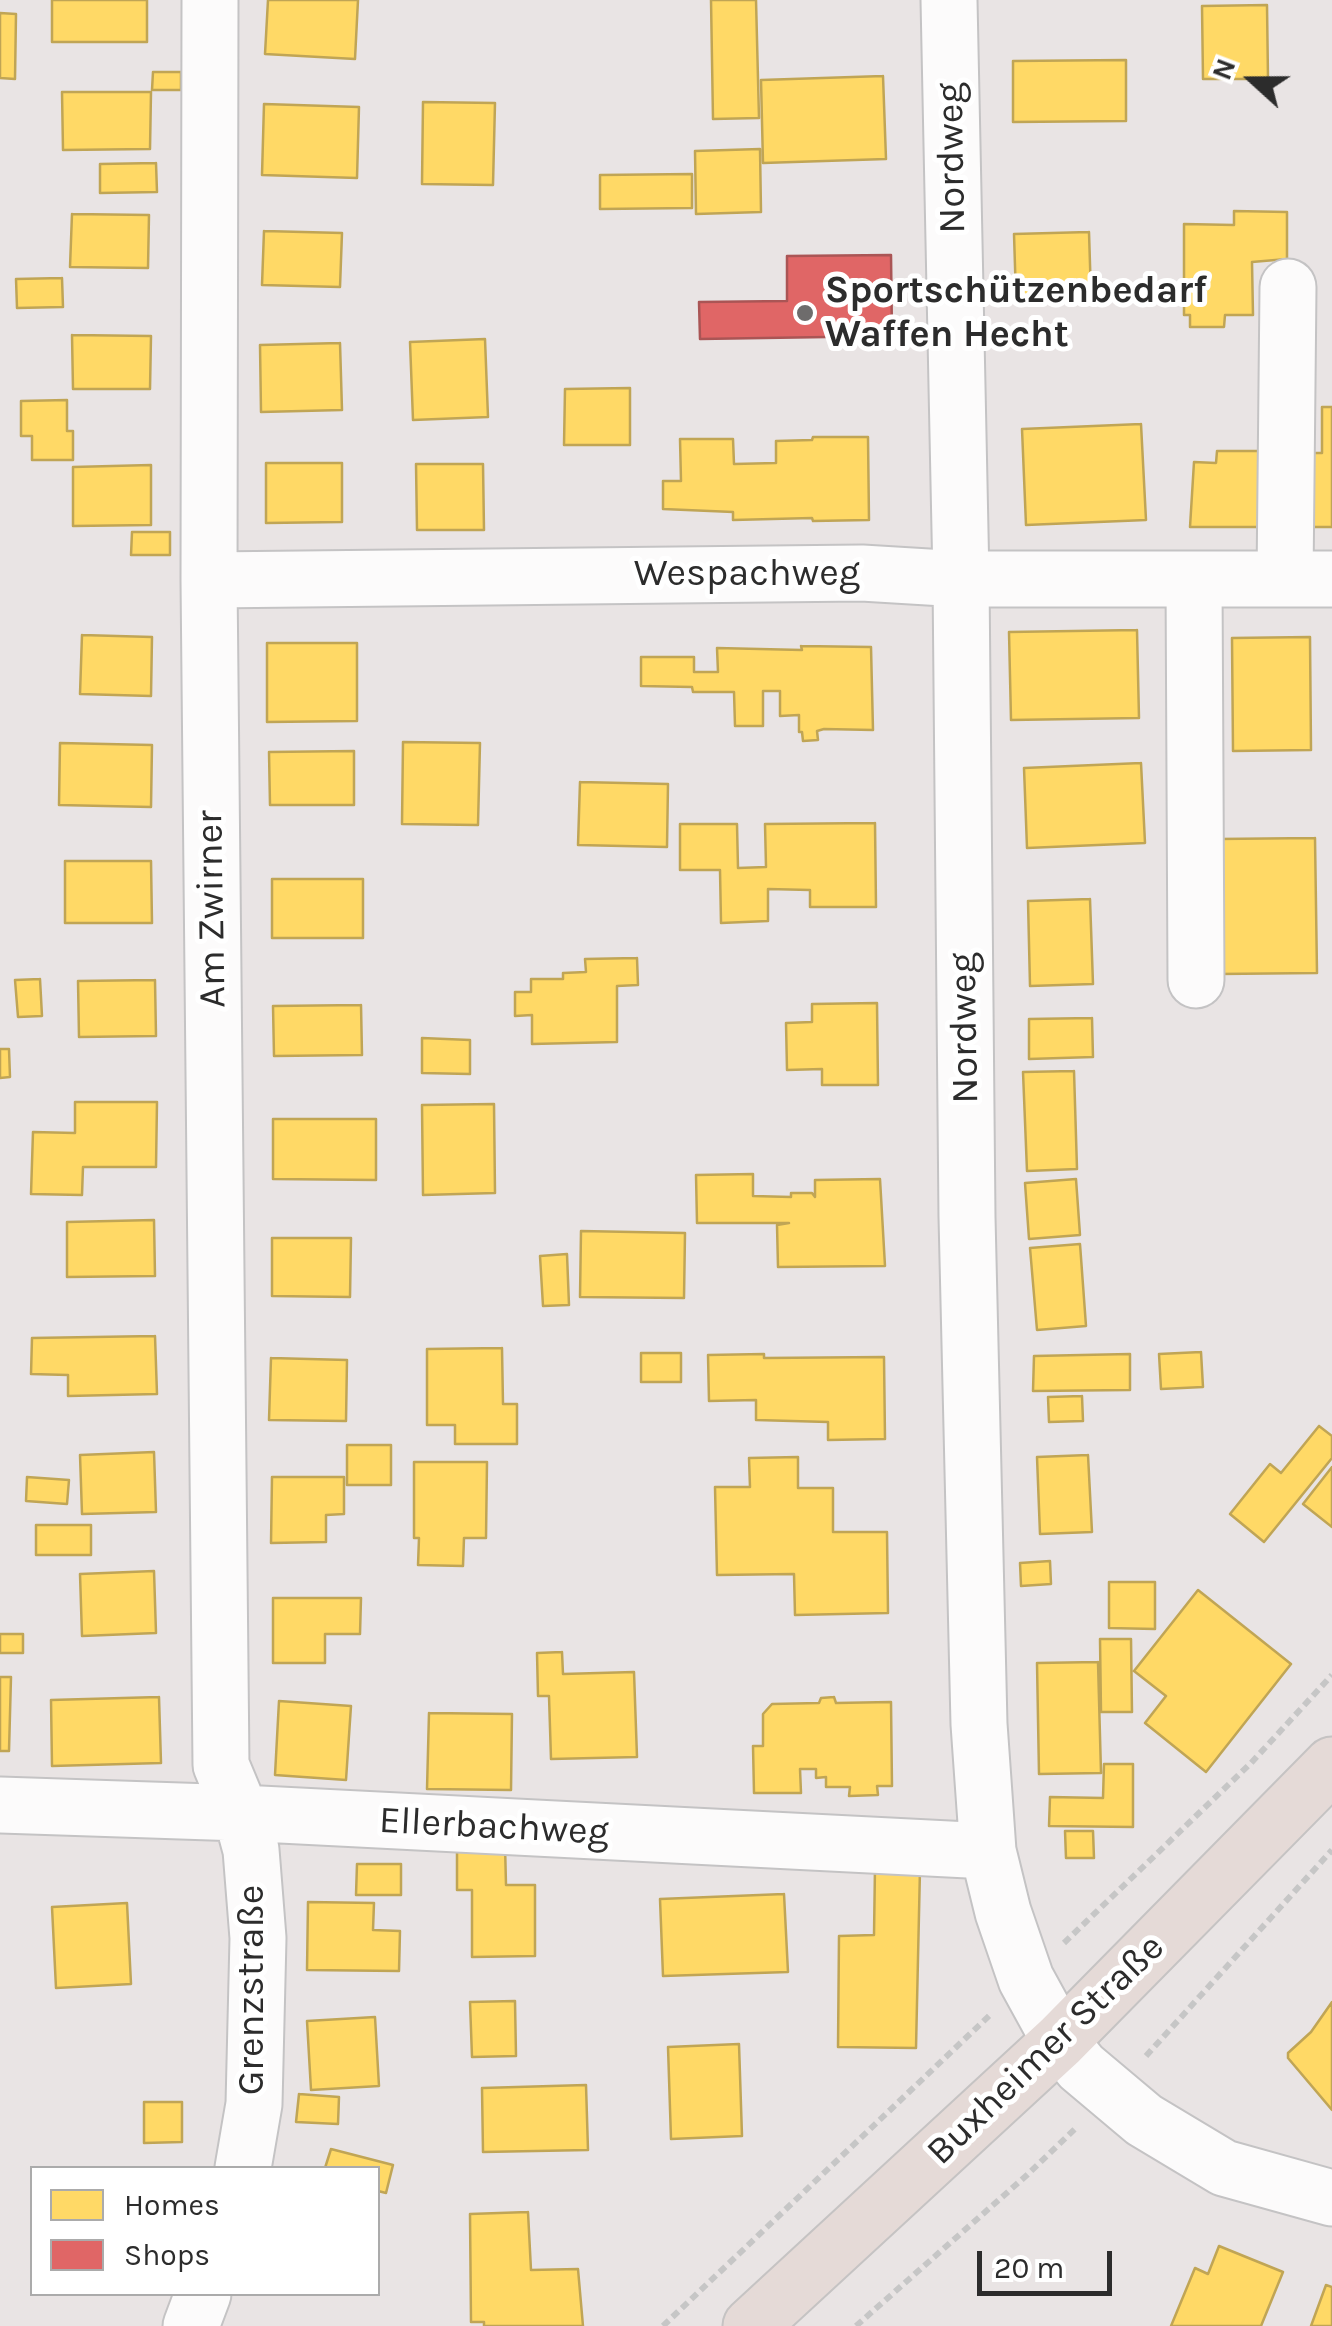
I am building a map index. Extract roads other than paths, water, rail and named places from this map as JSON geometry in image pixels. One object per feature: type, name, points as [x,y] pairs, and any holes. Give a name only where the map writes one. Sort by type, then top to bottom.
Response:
[{"type":"main road","name":"Buxheimer Straße","points":[[751,2326],[1060,2041],[1332,1765]]},
{"type":"street","name":"Am Zwirner","points":[[210,0],[209,580],[221,1765],[241,1813]]},
{"type":"street","name":"Nordweg","points":[[949,0],[966,1217],[980,1724],[988,1851],[1026,1979],[1060,2041],[1110,2094],[1144,2120],[1224,2168],[1332,2198]]},
{"type":"street","name":"Wespachweg","points":[[209,580],[843,573],[960,579],[1308,579],[1288,287]]},
{"type":"street","points":[[1194,579],[1196,980]]},
{"type":"street","name":"Ellerbachweg","points":[[0,1804],[988,1851]]},
{"type":"street","name":"Grenzstraße","points":[[241,1813],[251,1850],[258,1938],[254,2104],[243,2166]]},
{"type":"street","points":[[191,2326],[202,2296]]},
{"type":"place","name":"Sportschützenbedarf Waffen Hecht","points":[[805,313]]}]
